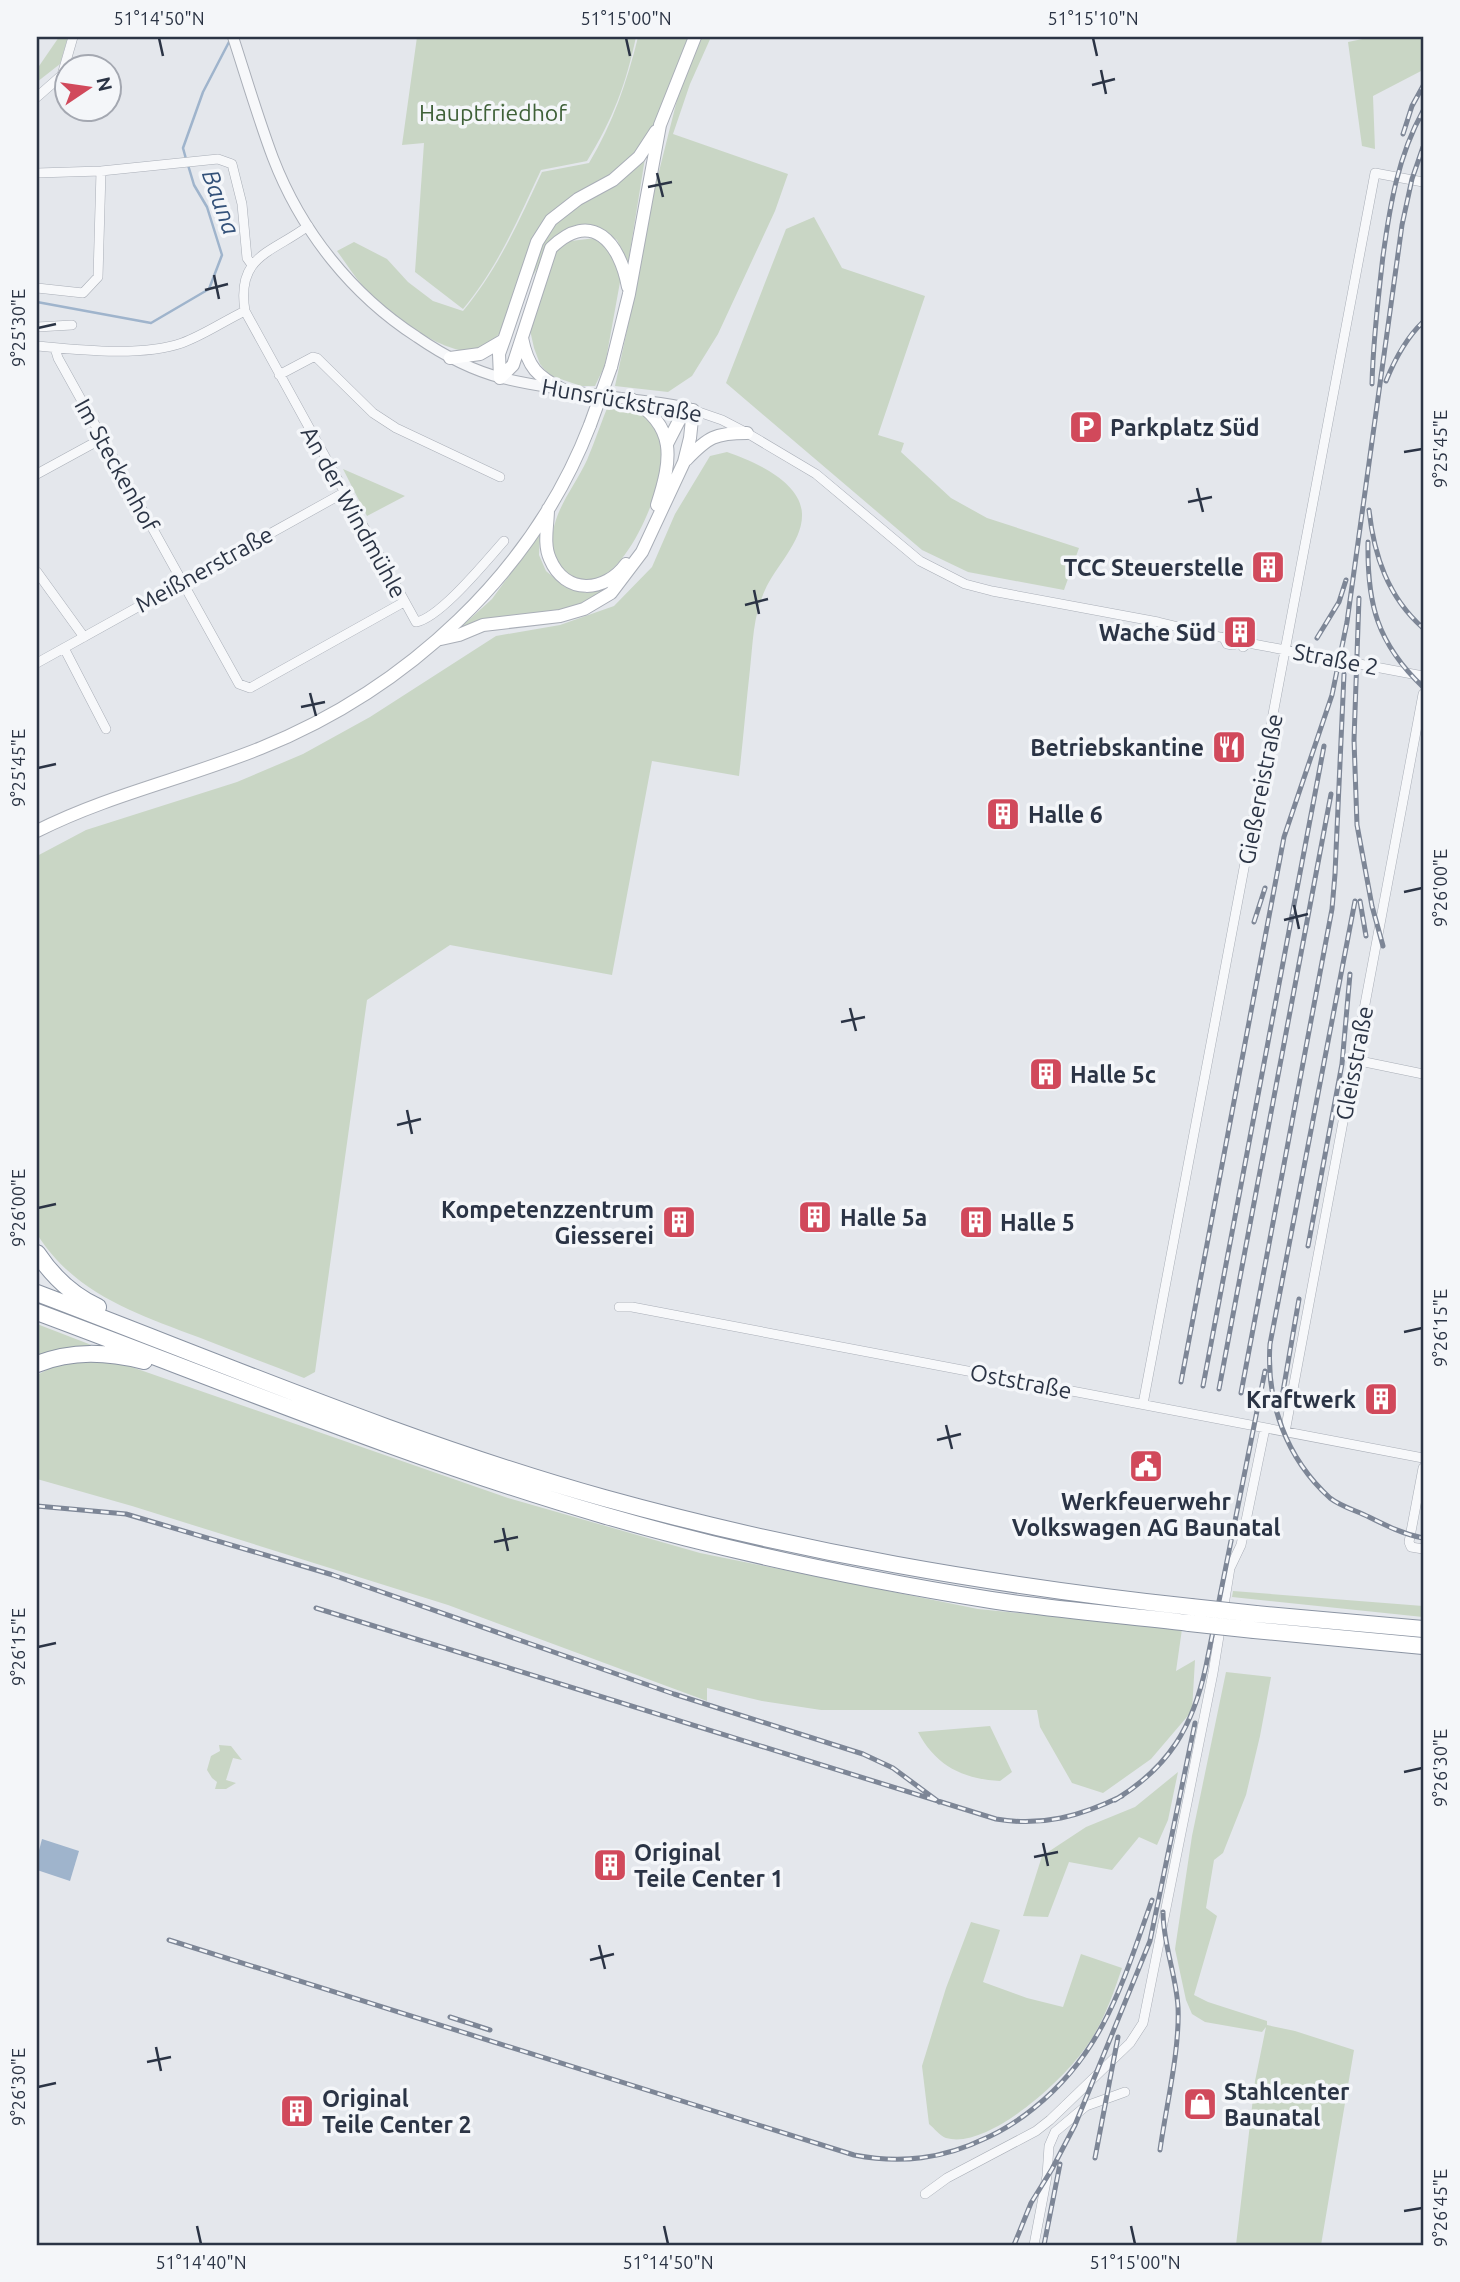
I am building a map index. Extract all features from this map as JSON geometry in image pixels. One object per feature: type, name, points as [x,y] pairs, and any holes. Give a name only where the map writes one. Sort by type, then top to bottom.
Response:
[{"type":"highway","points":[[37,1253],[50,1272],[66,1288],[98,1307],[115,1324]]},
{"type":"highway","points":[[37,1293],[491,1463],[640,1507],[740,1534],[878,1563],[1084,1595],[1190,1615]]},
{"type":"highway","points":[[37,1312],[357,1434],[478,1476],[605,1516],[727,1548],[850,1575],[993,1600],[1190,1615],[1423,1646]]},
{"type":"highway","points":[[37,1364],[69,1354],[100,1353],[198,1373]]},
{"type":"highway","points":[[1255,1622],[1423,1629]]},
{"type":"main road","points":[[37,831],[131,793],[260,748],[317,723],[379,685],[438,640],[477,602],[516,557],[548,509],[581,448],[611,367],[629,294],[660,125],[695,37]]},
{"type":"main road","points":[[500,378],[499,354],[537,242],[551,220],[578,199],[613,180],[639,157],[660,125]]},
{"type":"main road","points":[[500,378],[513,365],[528,312],[551,248],[565,234],[582,230],[600,234],[616,248],[625,268],[629,294]]},
{"type":"main road","points":[[522,338],[533,370],[563,390]]},
{"type":"main road","points":[[450,358],[480,355],[504,340]]},
{"type":"main road","points":[[548,509],[546,540],[549,558],[556,571],[571,583],[588,587],[607,583],[623,568],[636,549],[658,503],[667,463],[667,444],[662,425],[654,415],[631,399]]},
{"type":"main road","points":[[667,444],[690,409]]},
{"type":"main road","points":[[438,640],[483,625],[572,613],[611,593],[642,552],[684,463],[690,438],[690,409]]},
{"type":"main road","points":[[684,463],[709,438],[725,433],[747,433]]},
{"type":"street","points":[[37,97],[62,75],[73,37]]},
{"type":"street","name":"Hunsrückstraße","points":[[233,37],[284,184],[333,263],[360,293],[391,321],[450,358],[500,378],[690,409],[722,420],[816,474],[920,561],[965,584],[1158,622],[1224,638],[1229,634],[1241,641]]},
{"type":"street","points":[[37,173],[101,171],[218,159],[232,164],[242,204],[246,253],[251,265],[309,226]]},
{"type":"street","points":[[37,288],[83,293],[98,277],[101,171]]},
{"type":"street","name":"Gießereistraße","points":[[1143,1404],[1375,173],[1423,181]]},
{"type":"street","name":"An der Windmühle","points":[[251,265],[243,292],[244,311],[416,622],[422,621],[449,601],[504,541]]},
{"type":"street","points":[[37,346],[122,350],[163,347],[182,343],[244,311]]},
{"type":"street","points":[[37,327],[72,325]]},
{"type":"street","name":"Im Steckenhof","points":[[55,348],[58,358],[239,684],[244,688],[250,688],[404,602]]},
{"type":"street","points":[[279,375],[309,359],[317,358],[353,396],[384,421],[426,444],[500,477]]},
{"type":"street","points":[[37,474],[103,438]]},
{"type":"street","name":"Meißnerstraße","points":[[37,663],[345,492]]},
{"type":"street","points":[[37,572],[83,637]]},
{"type":"street","name":"Straße 2","points":[[1241,641],[1423,676]]},
{"type":"street","points":[[64,648],[106,729]]},
{"type":"street","name":"Gleisstraße","points":[[1285,1432],[1423,694]]},
{"type":"street","points":[[1355,1060],[1423,1074]]},
{"type":"street","name":"Oststraße","points":[[620,1307],[641,1308],[1423,1458]]},
{"type":"street","points":[[925,2194],[947,2178],[1036,2131],[1130,2043],[1143,2023],[1213,1673],[1230,1568],[1241,1545],[1265,1428]]},
{"type":"street","points":[[1423,1468],[1409,1542],[1411,1546],[1423,1549]]},
{"type":"street","points":[[1034,2245],[1047,2176],[1049,2146],[1055,2133],[1086,2106],[1125,2092]]},
{"type":"green space","points":[[59,37],[68,37],[64,52],[52,52],[52,70],[37,82],[37,69]]},
{"type":"green space","name":"Hauptfriedhof","points":[[417,37],[636,37],[618,101],[587,161],[541,170],[497,259],[463,309],[415,272],[424,143],[402,145]]},
{"type":"green space","points":[[638,37],[711,37],[690,84],[673,134],[788,174],[775,211],[718,334],[692,376],[668,392],[615,386],[638,279],[646,223],[677,100],[646,152],[628,264],[617,240],[596,228],[556,236],[499,334],[487,346],[478,350],[464,351],[433,340],[400,319],[363,286],[337,251],[354,242],[387,259],[408,282],[433,301],[463,311],[497,261],[542,172],[589,163],[618,102]]},
{"type":"green space","points":[[1372,37],[1423,37],[1423,70],[1373,96],[1375,149],[1362,146],[1348,42]]},
{"type":"green space","points":[[814,217],[842,268],[925,296],[878,435],[904,443],[901,452],[951,498],[987,518],[1079,548],[1064,590],[968,572],[922,550],[726,383],[786,229]]},
{"type":"green space","points":[[596,238],[606,244],[622,271],[605,365],[595,386],[581,386],[549,375],[540,364],[530,330],[551,256],[562,242]]},
{"type":"green space","points":[[610,401],[631,404],[646,416],[660,440],[662,462],[652,502],[632,543],[607,574],[585,582],[567,574],[561,568],[554,553],[552,537],[558,513],[587,460]]},
{"type":"green space","points":[[727,452],[762,467],[785,482],[800,502],[802,514],[798,534],[770,581],[758,609],[739,776],[652,761],[612,975],[450,945],[367,1000],[315,1372],[304,1378],[152,1320],[108,1299],[69,1272],[37,1234],[37,856],[86,830],[237,782],[303,754],[370,717],[496,636],[560,625],[614,606],[652,567],[675,514],[710,456]]},
{"type":"green space","points":[[343,469],[405,496],[367,516]]},
{"type":"green space","points":[[540,533],[539,555],[546,571],[565,587],[587,593],[608,586],[580,605],[551,612],[505,616],[461,627],[492,599]]},
{"type":"green space","points":[[37,1324],[94,1346],[71,1347],[37,1358]]},
{"type":"green space","points":[[100,1356],[508,1498],[700,1553],[978,1609],[1182,1629],[1176,1671],[1195,1660],[1192,1711],[1151,1759],[1103,1793],[1072,1783],[1040,1727],[1037,1710],[821,1710],[762,1701],[707,1688],[707,1701],[448,1605],[37,1479],[37,1375],[66,1360]]},
{"type":"green space","points":[[1233,1591],[1423,1606],[1423,1617],[1232,1597]]},
{"type":"green space","points":[[1226,1672],[1271,1677],[1246,1795],[1223,1853],[1214,1860],[1206,1908],[1217,1916],[1194,1995],[1267,2021],[1267,2025],[1354,2050],[1321,2245],[1236,2245],[1255,2081],[1266,2027],[1262,2032],[1205,2022],[1192,2014],[1186,2000],[1175,1949],[1192,1836]]},
{"type":"green space","points":[[990,1726],[1012,1772],[1000,1781],[974,1777],[952,1768],[933,1754],[918,1732]]},
{"type":"green space","points":[[219,1745],[231,1746],[242,1760],[233,1758],[226,1780],[236,1783],[226,1789],[215,1789],[217,1782],[207,1770],[211,1756],[220,1751]]},
{"type":"green space","points":[[1178,1772],[1168,1820],[1157,1845],[1139,1837],[1112,1870],[1069,1862],[1048,1917],[1023,1916],[1042,1856],[1086,1827],[1135,1807]]},
{"type":"green space","points":[[971,1922],[1000,1930],[983,1982],[1027,1998],[1063,2007],[1081,1954],[1122,1968],[1096,2032],[1058,2079],[1022,2111],[1002,2124],[982,2134],[963,2139],[946,2138],[929,2124],[922,2066],[946,1988]]},
{"type":"water","points":[[42,1839],[79,1851],[70,1881],[37,1870]]},
{"type":"waterway","name":"Bauna","points":[[186,159],[183,148],[203,92],[230,40]]},
{"type":"waterway","name":"Bauna","points":[[37,302],[151,323],[209,289],[222,255],[207,207],[194,185],[188,165]]},
{"type":"railway","points":[[1403,134],[1412,106],[1423,86]]},
{"type":"railway","points":[[1372,384],[1379,288],[1392,200],[1407,145],[1423,111]]},
{"type":"railway","points":[[1181,1382],[1284,837],[1332,695],[1347,622],[1402,225],[1412,179],[1423,147]]},
{"type":"railway","points":[[1386,381],[1402,349],[1423,322]]},
{"type":"railway","points":[[1369,510],[1371,527],[1385,575],[1400,603],[1423,628]]},
{"type":"railway","points":[[1368,542],[1370,585],[1378,621],[1395,654],[1423,687]]},
{"type":"railway","points":[[1317,638],[1339,602],[1346,580]]},
{"type":"railway","points":[[1359,598],[1354,740],[1357,825],[1372,906],[1383,946]]},
{"type":"railway","points":[[1241,1393],[1332,909],[1344,674]]},
{"type":"railway","points":[[1203,1386],[1324,746]]},
{"type":"railway","points":[[1219,1389],[1331,794]]},
{"type":"railway","points":[[1254,922],[1265,888]]},
{"type":"railway","points":[[1355,901],[1270,1344],[1272,1387],[1282,1428],[1291,1447],[1302,1465],[1330,1498],[1395,1529],[1423,1538]]},
{"type":"railway","points":[[1360,901],[1366,936]]},
{"type":"railway","points":[[1308,1246],[1342,1064],[1350,974]]},
{"type":"railway","points":[[1281,1403],[1299,1299]]},
{"type":"railway","points":[[1115,1800],[1150,1774],[1176,1744],[1186,1727],[1201,1688],[1265,1371]]},
{"type":"railway","points":[[37,1506],[126,1514],[333,1575],[674,1694],[863,1754],[893,1768],[939,1802]]},
{"type":"railway","points":[[316,1608],[996,1819],[1045,1821],[1076,1814],[1122,1796]]},
{"type":"railway","points":[[1014,2245],[1031,2203],[1075,2125],[1150,1941],[1195,1723]]},
{"type":"railway","points":[[979,2141],[1034,2108],[1078,2063],[1109,2013],[1152,1900]]},
{"type":"railway","points":[[1160,2150],[1178,2023],[1177,1995],[1163,1912]]},
{"type":"railway","points":[[169,1940],[854,2155],[888,2159],[922,2158],[954,2151],[986,2138]]},
{"type":"railway","points":[[450,2017],[490,2030]]},
{"type":"railway","points":[[1095,2158],[1118,2037]]},
{"type":"railway","points":[[1044,2245],[1060,2164]]},
{"type":"place","name":"Parkplatz Süd","points":[[1086,427]]},
{"type":"place","name":"TCC Steuerstelle","points":[[1268,567]]},
{"type":"place","name":"Wache Süd","points":[[1240,632]]},
{"type":"place","name":"Betriebskantine","points":[[1229,747]]},
{"type":"place","name":"Halle 6","points":[[1003,814]]},
{"type":"place","name":"Halle 5c","points":[[1046,1074]]},
{"type":"place","name":"Halle 5a","points":[[815,1217]]},
{"type":"place","name":"Kompetenzzentrum Giesserei","points":[[679,1222]]},
{"type":"place","name":"Halle 5","points":[[976,1222]]},
{"type":"place","name":"Kraftwerk","points":[[1381,1399]]},
{"type":"place","name":"Werkfeuerwehr Volkswagen AG Baunatal","points":[[1146,1466]]},
{"type":"place","name":"Original Teile Center 1","points":[[610,1865]]},
{"type":"place","name":"Stahlcenter Baunatal","points":[[1200,2104]]},
{"type":"place","name":"Original Teile Center 2","points":[[297,2111]]}]
